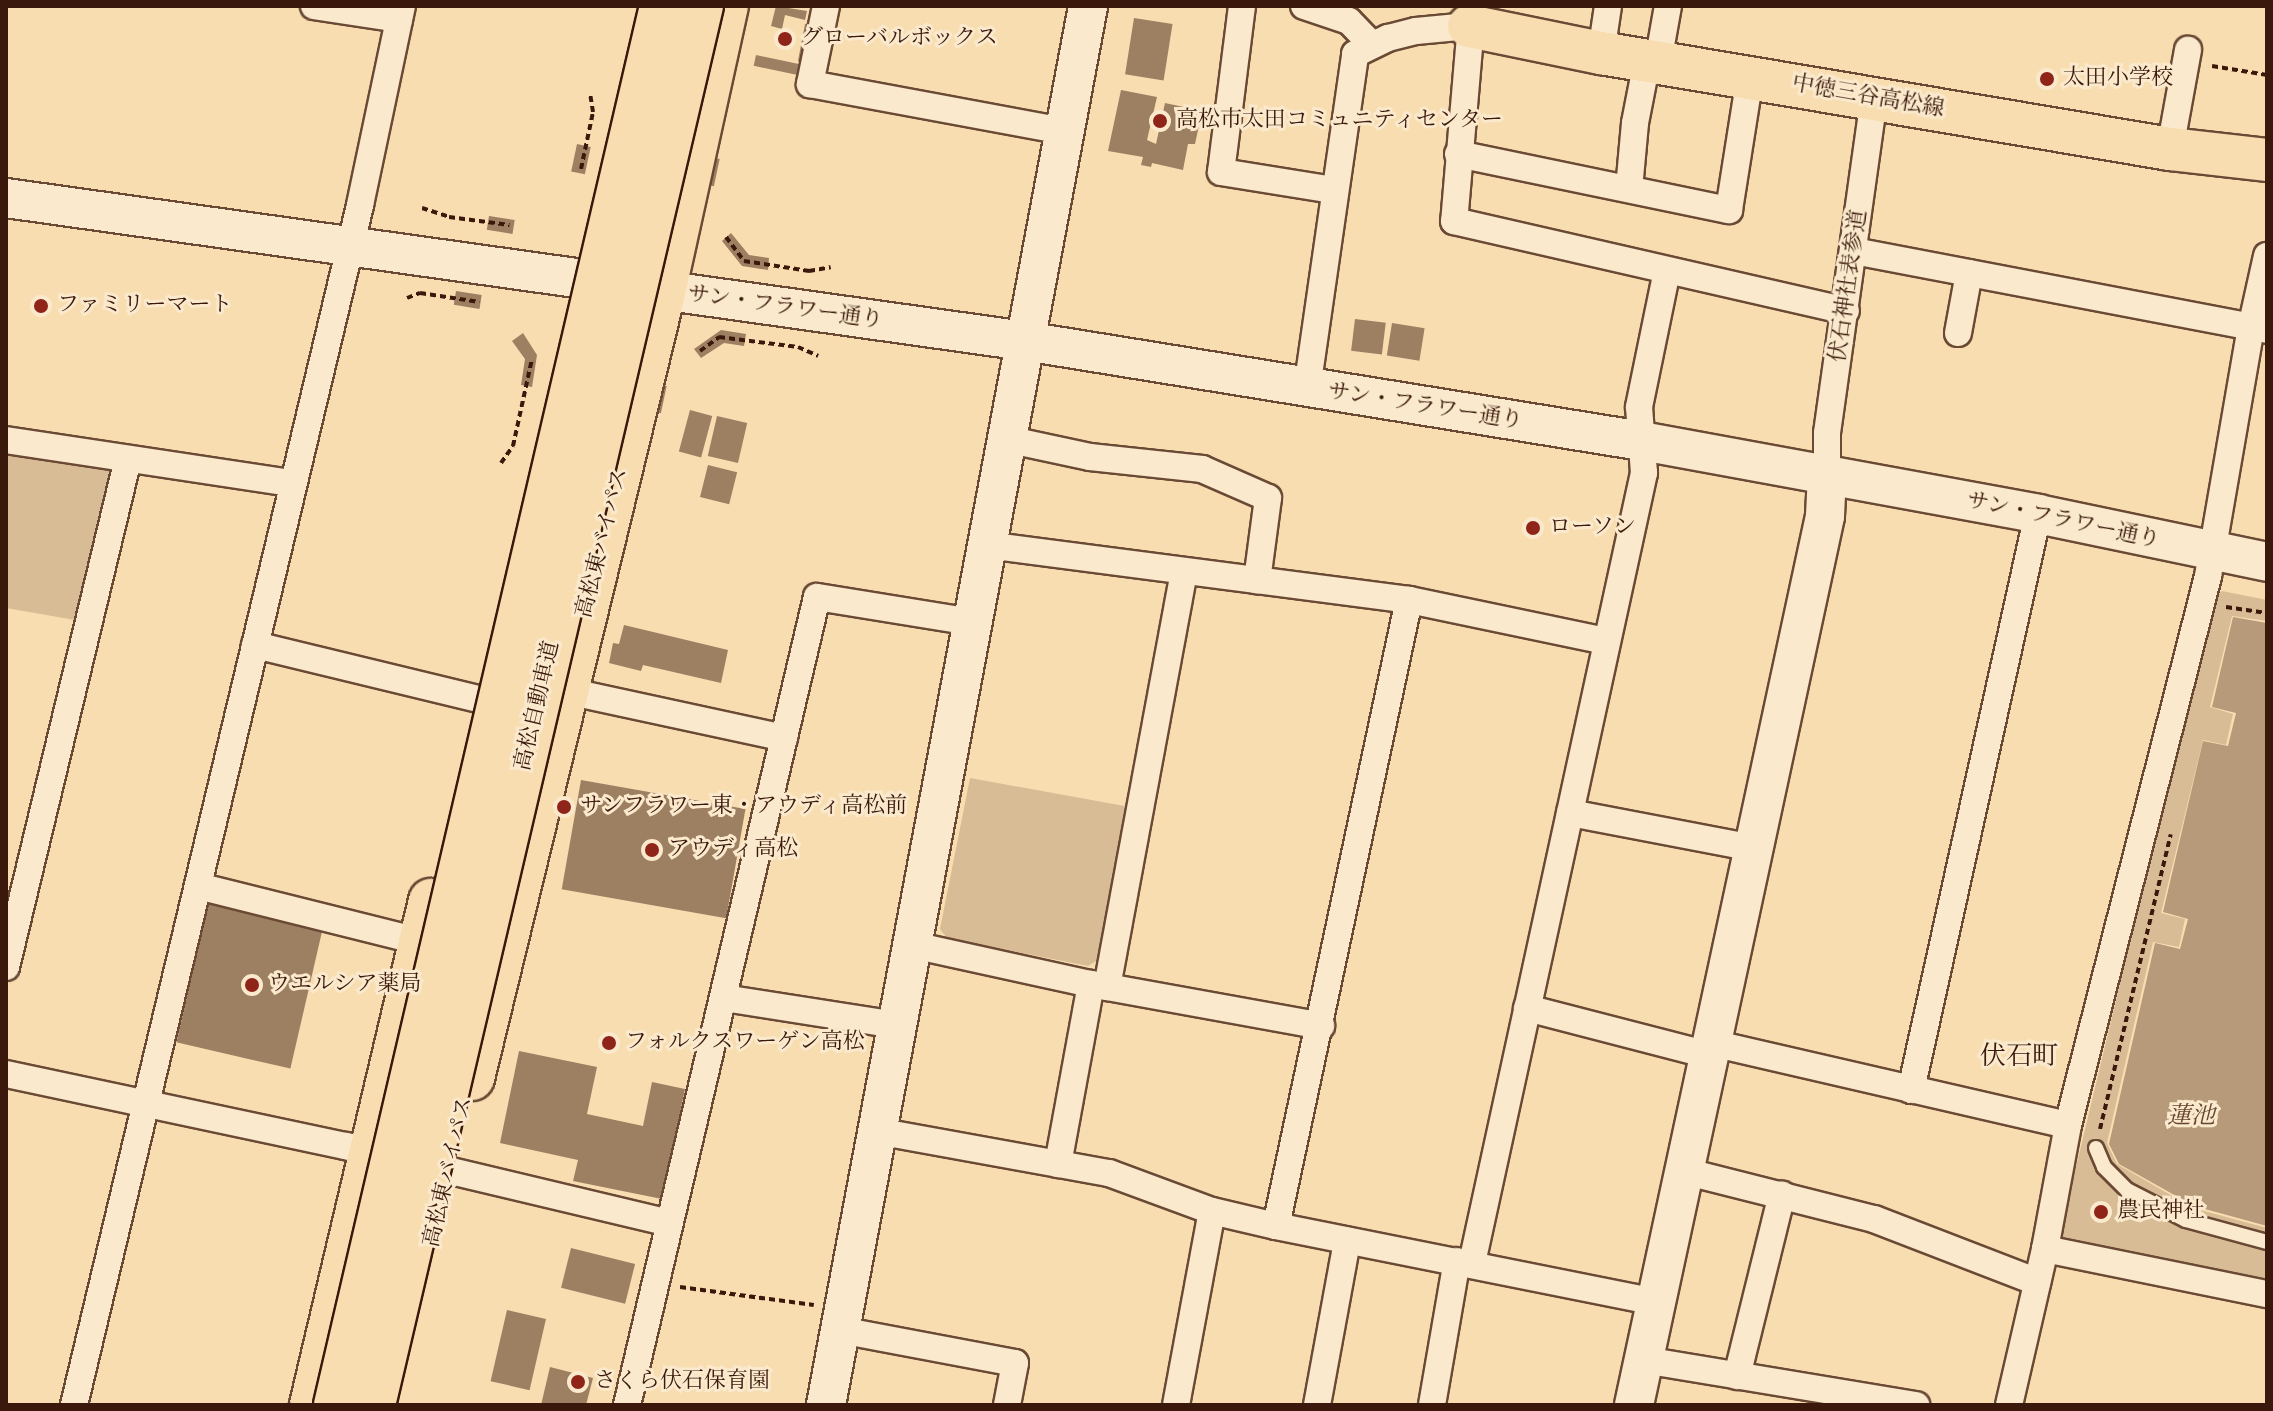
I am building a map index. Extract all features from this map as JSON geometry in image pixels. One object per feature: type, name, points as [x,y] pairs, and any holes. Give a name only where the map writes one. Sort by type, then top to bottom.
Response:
[{"type":"highway","points":[[312,1405],[641,6]]},
{"type":"highway","name":"高松自動車道","points":[[336,1405],[662,6]]},
{"type":"highway","name":"高松自動車道","points":[[373,1405],[701,6]]},
{"type":"highway","name":"高松東バイパス","points":[[395,1405],[663,292],[726,6]]},
{"type":"main road","name":"中徳三谷高松線","points":[[1472,16],[1601,53],[2170,149],[2267,160]]},
{"type":"street","points":[[74,1405],[350,244],[401,12],[314,6]]},
{"type":"street","points":[[826,6],[810,84],[1063,131]]},
{"type":"street","points":[[826,1405],[1088,6]]},
{"type":"street","points":[[1242,6],[1221,172],[1334,190]]},
{"type":"street","points":[[1304,6],[1349,21],[1372,45]]},
{"type":"street","points":[[1601,53],[1608,6]]},
{"type":"street","points":[[1629,189],[1635,123],[1668,6]]},
{"type":"street","points":[[1307,389],[1351,62],[1359,49],[1472,16],[1454,221],[1846,311]]},
{"type":"street","points":[[2170,149],[2187,56]]},
{"type":"street","points":[[1458,154],[1729,210],[1750,77]]},
{"type":"street","name":"伏石神社表参道","points":[[1827,474],[1827,433],[1874,97]]},
{"type":"street","name":"サン・フラワー通り","points":[[6,198],[1025,341],[1642,441],[2038,514],[2267,562]]},
{"type":"street","points":[[1854,251],[2259,329]]},
{"type":"street","points":[[2009,1405],[2045,1249],[2068,1125],[2208,576],[2259,329],[2267,256]]},
{"type":"street","points":[[1432,1405],[1527,1008],[1644,473],[1639,407],[1667,271]]},
{"type":"street","points":[[1958,333],[1969,273]]},
{"type":"street","points":[[1006,439],[1090,457],[1202,469],[1268,498],[1257,580]]},
{"type":"street","points":[[6,440],[292,483]]},
{"type":"street","points":[[6,967],[128,459]]},
{"type":"street","points":[[1634,1405],[1825,516],[1827,474]]},
{"type":"street","points":[[1911,1090],[2038,514]]},
{"type":"street","points":[[987,545],[1409,600],[1605,641]]},
{"type":"street","points":[[1058,1164],[1099,985],[1184,572]]},
{"type":"street","points":[[627,1405],[817,597],[972,622]]},
{"type":"street","points":[[1276,1226],[1321,1026],[1409,600]]},
{"type":"street","points":[[255,645],[479,699]]},
{"type":"street","points":[[567,691],[784,738]]},
{"type":"street","points":[[1570,813],[1754,848]]},
{"type":"street","points":[[198,886],[422,942]]},
{"type":"street","points":[[913,945],[1099,985],[1321,1026]]},
{"type":"street","points":[[724,998],[897,1025]]},
{"type":"street","points":[[1527,1008],[2068,1125]]},
{"type":"street","points":[[6,1074],[371,1152],[669,1223]]},
{"type":"street","points":[[877,1131],[1109,1173],[1212,1211],[1655,1302]]},
{"type":"street","points":[[1684,1171],[1874,1219],[2037,1282]]},
{"type":"street","points":[[1737,1376],[1782,1194]]},
{"type":"street","points":[[1176,1405],[1212,1211]]},
{"type":"street","points":[[1317,1405],[1347,1241]]},
{"type":"street","points":[[2045,1249],[2267,1294]]},
{"type":"street","points":[[842,1320],[1015,1363],[1007,1405]]},
{"type":"street","points":[[1644,1360],[1737,1376],[1775,1394],[1915,1405]]},
{"type":"lane","points":[[2096,1148],[2104,1167],[2127,1190],[2186,1220],[2267,1242]]},
{"type":"path","points":[[2187,56],[2267,75]]},
{"type":"path","points":[[581,169],[593,112],[590,94]]},
{"type":"path","points":[[422,208],[449,217],[509,225]]},
{"type":"path","points":[[726,237],[744,261],[809,271],[831,267]]},
{"type":"path","points":[[407,298],[420,293],[479,302]]},
{"type":"path","points":[[700,351],[719,337],[798,347],[818,356]]},
{"type":"path","points":[[501,463],[513,446],[532,359]]},
{"type":"path","points":[[2222,622],[2227,598]]},
{"type":"path","points":[[2225,606],[2267,613]]},
{"type":"path","points":[[2102,1124],[2174,820]]},
{"type":"path","points":[[654,1284],[842,1320]]},
{"type":"shaded area","points":[[6,448],[113,466],[75,620],[6,608]]},
{"type":"shaded area","points":[[2222,591],[2267,600],[2267,621],[2232,616],[2210,707],[2233,714],[2226,745],[2203,740],[2161,913],[2185,919],[2179,947],[2153,942],[2107,1143],[2117,1164],[2193,1208],[2267,1228],[2267,1281],[2066,1243],[2060,1234],[2212,599]]},
{"type":"shaded area","points":[[970,778],[1130,807],[1100,959],[1088,966],[947,938],[940,929]]},
{"type":"water","name":"蓮池","points":[[2233,617],[2267,623],[2267,1226],[2194,1206],[2119,1164],[2109,1144],[2155,943],[2180,949],[2188,919],[2163,912],[2203,741],[2228,746],[2236,713],[2212,707]]},
{"type":"building","points":[[776,6],[807,11],[805,20],[785,15],[782,29],[771,26]]},
{"type":"building","points":[[1134,18],[1173,24],[1164,80],[1125,74]]},
{"type":"building","points":[[812,23],[803,65],[798,61],[805,24]]},
{"type":"building","points":[[756,55],[800,64],[798,75],[754,66]]},
{"type":"building","points":[[1121,90],[1157,97],[1147,140],[1156,144],[1165,103],[1202,111],[1195,144],[1188,144],[1183,170],[1152,163],[1151,167],[1141,165],[1143,157],[1108,151]]},
{"type":"building","points":[[577,144],[591,147],[585,174],[571,171]]},
{"type":"building","points":[[706,156],[720,159],[714,186],[700,183]]},
{"type":"building","points":[[489,216],[515,220],[512,234],[487,230]]},
{"type":"building","points":[[731,233],[749,255],[769,258],[768,270],[742,266],[722,241]]},
{"type":"building","points":[[456,291],[482,295],[479,309],[454,305]]},
{"type":"building","points":[[1355,319],[1386,323],[1382,355],[1351,351]]},
{"type":"building","points":[[1392,323],[1425,328],[1419,361],[1387,356]]},
{"type":"building","points":[[721,330],[746,334],[744,346],[724,343],[701,358],[694,349]]},
{"type":"building","points":[[523,333],[537,355],[532,387],[521,385],[525,359],[512,341]]},
{"type":"building","points":[[653,383],[667,386],[661,413],[647,410]]},
{"type":"building","points":[[690,410],[712,416],[701,457],[679,452]]},
{"type":"building","points":[[717,416],[747,423],[738,463],[708,456]]},
{"type":"building","points":[[708,465],[737,472],[729,504],[700,497]]},
{"type":"building","points":[[624,625],[728,650],[721,683],[643,665],[641,671],[609,663],[613,643],[619,644]]},
{"type":"building","name":"アウディ高松","points":[[581,780],[745,809],[726,918],[562,889]]},
{"type":"building","points":[[209,901],[323,927],[290,1069],[176,1042]]},
{"type":"building","points":[[519,1051],[597,1067],[587,1114],[643,1126],[652,1082],[685,1089],[662,1199],[573,1181],[578,1160],[500,1143]]},
{"type":"building","points":[[571,1248],[635,1264],[625,1304],[561,1288]]},
{"type":"building","points":[[507,1310],[546,1319],[530,1390],[491,1381]]},
{"type":"building","points":[[550,1367],[593,1378],[586,1405],[541,1405]]},
{"type":"place","name":"グローバルボックス","points":[[785,39]]},
{"type":"place","name":"太田小学校","points":[[2047,79]]},
{"type":"place","name":"高松市太田コミュニティセンター","points":[[1160,121]]},
{"type":"place","name":"ファミリーマート","points":[[41,306]]},
{"type":"place","name":"ローソン","points":[[1533,528]]},
{"type":"place","name":"サンフラワー東・アウディ高松前","points":[[564,807]]},
{"type":"place","name":"アウディ高松","points":[[652,850]]},
{"type":"place","name":"ウエルシア薬局","points":[[252,985]]},
{"type":"place","name":"フォルクスワーゲン高松","points":[[609,1043]]},
{"type":"place","name":"農民神社","points":[[2101,1212]]},
{"type":"place","name":"さくら伏石保育園","points":[[578,1382]]},
{"type":"district","name":"伏石町","points":[[2019,1058]]}]
